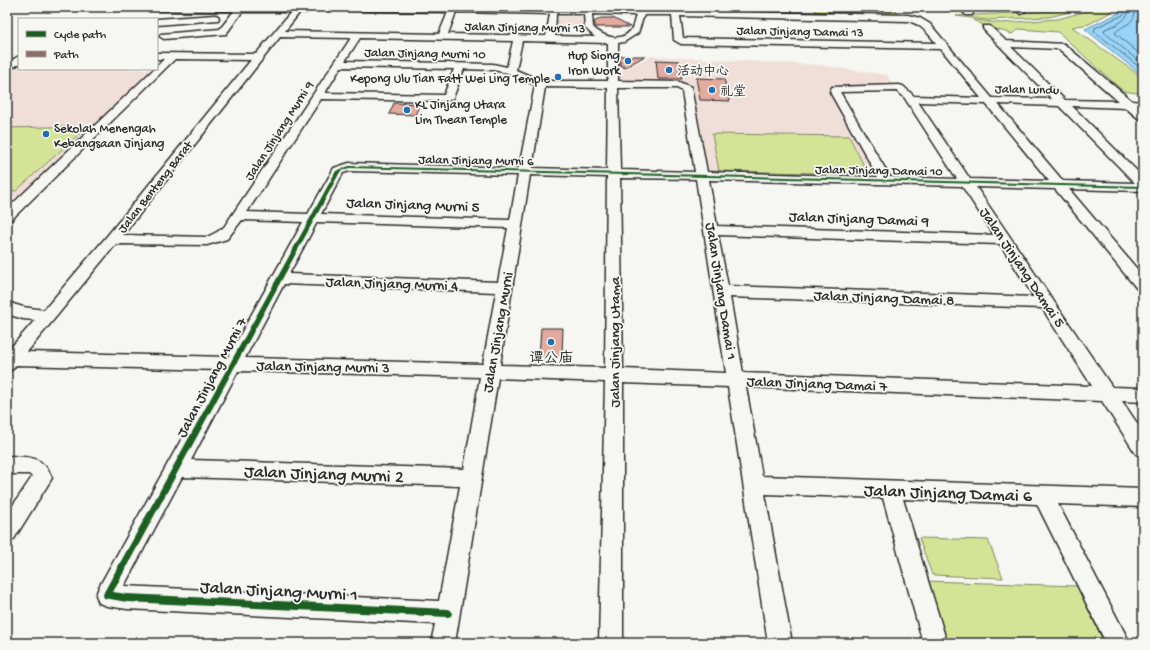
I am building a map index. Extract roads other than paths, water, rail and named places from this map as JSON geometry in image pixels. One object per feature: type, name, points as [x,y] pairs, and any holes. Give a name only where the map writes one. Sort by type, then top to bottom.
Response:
[{"type":"street","points":[[115,7],[812,15],[890,17],[918,20]]},
{"type":"street","points":[[962,7],[970,13]]},
{"type":"street","name":"Jalan Benteng Barat","points":[[10,361],[112,239],[298,8]]},
{"type":"street","points":[[164,36],[224,32],[240,9]]},
{"type":"street","points":[[355,9],[452,13],[553,14],[583,12],[640,16],[901,19]]},
{"type":"street","points":[[911,10],[914,12],[918,20],[927,26],[1143,286]]},
{"type":"street","points":[[583,12],[589,28],[594,33],[610,41],[629,36],[635,31],[640,16]]},
{"type":"street","name":"Jalan Jinjang Murni 13","points":[[442,37],[452,13]]},
{"type":"street","points":[[550,39],[553,14]]},
{"type":"street","name":"Jalan Jinjang Damai 13","points":[[676,16],[679,40],[681,41],[943,46]]},
{"type":"street","points":[[158,22],[233,18]]},
{"type":"street","points":[[987,28],[1143,186]]},
{"type":"street","name":"Jalan Jinjang Murni 13","points":[[277,34],[610,41]]},
{"type":"street","name":"Jalan Jinjang Murni 9","points":[[112,239],[207,241],[220,238],[227,232],[238,216],[357,36]]},
{"type":"street","points":[[518,39],[511,71],[540,84],[613,85]]},
{"type":"street","name":"Jalan Jinjang Utama","points":[[610,41],[613,85],[614,173],[614,375],[611,643]]},
{"type":"street","points":[[1003,44],[1058,46],[1064,48],[1143,117]]},
{"type":"street","points":[[158,56],[259,57]]},
{"type":"street","points":[[7,216],[173,56]]},
{"type":"street","points":[[7,68],[18,60]]},
{"type":"street","name":"Jalan Jinjang Murni 10","points":[[338,64],[493,66],[511,71]]},
{"type":"street","points":[[316,96],[448,98],[460,66]]},
{"type":"street","name":"Jalan Jinjang Murni","points":[[443,643],[540,84]]},
{"type":"street","name":"Jalan Jinjang Damai 1","points":[[613,85],[679,85],[687,89],[703,175],[780,643]]},
{"type":"street","name":"Jalan Jinjang Damai 5","points":[[886,180],[835,92],[836,88],[900,88],[911,99],[1143,448]]},
{"type":"street","name":"Jalan Lundu","points":[[911,99],[1143,105]]},
{"type":"street","name":"Jalan Jinjang Murni 6","points":[[338,171],[349,167],[614,173]]},
{"type":"street","name":"Jalan Jinjang Murni 7","points":[[107,595],[338,171]]},
{"type":"street","name":"Jalan Jinjang Damai 10","points":[[614,173],[1143,186]]},
{"type":"street","name":"Jalan Jinjang Murni 5","points":[[238,216],[515,224]]},
{"type":"street","name":"Jalan Jinjang Damai 9","points":[[712,230],[1004,240]]},
{"type":"street","name":"Jalan Jinjang Murni 4","points":[[279,279],[505,287]]},
{"type":"street","name":"Jalan Jinjang Damai 8","points":[[722,291],[1046,303]]},
{"type":"street","points":[[7,308],[23,313],[47,316]]},
{"type":"street","name":"Jalan Jinjang Murni 3","points":[[10,361],[490,370]]},
{"type":"street","name":"Jalan Jinjang Damai 7","points":[[490,370],[1143,395]]},
{"type":"street","points":[[7,465],[35,467],[41,471],[42,478],[7,532]]},
{"type":"street","name":"Jalan Jinjang Murni 2","points":[[176,468],[472,478]]},
{"type":"street","name":"Jalan Jinjang Damai 6","points":[[754,484],[1143,498]]},
{"type":"street","points":[[890,490],[935,643]]},
{"type":"street","points":[[1043,495],[1118,643]]},
{"type":"street","name":"Jalan Jinjang Murni 1","points":[[107,595],[127,598],[448,613]]},
{"type":"water","points":[[1120,7],[1143,7],[1143,75],[1085,29],[1121,12]]},
{"type":"place","name":"Hup Siong Iron Work","points":[[628,61]]},
{"type":"place","name":"活动中心","points":[[669,70]]},
{"type":"place","name":"Kepong Ulu Tian Fatt Wei Ling Temple","points":[[558,77]]},
{"type":"place","name":"礼堂","points":[[712,90]]},
{"type":"place","name":"KL Jinjang Utara Lim Thean Temple","points":[[407,110]]},
{"type":"place","name":"Sekolah Menengah Kebangsaan Jinjang","points":[[46,134]]},
{"type":"place","name":"谭公庙","points":[[551,342]]}]
